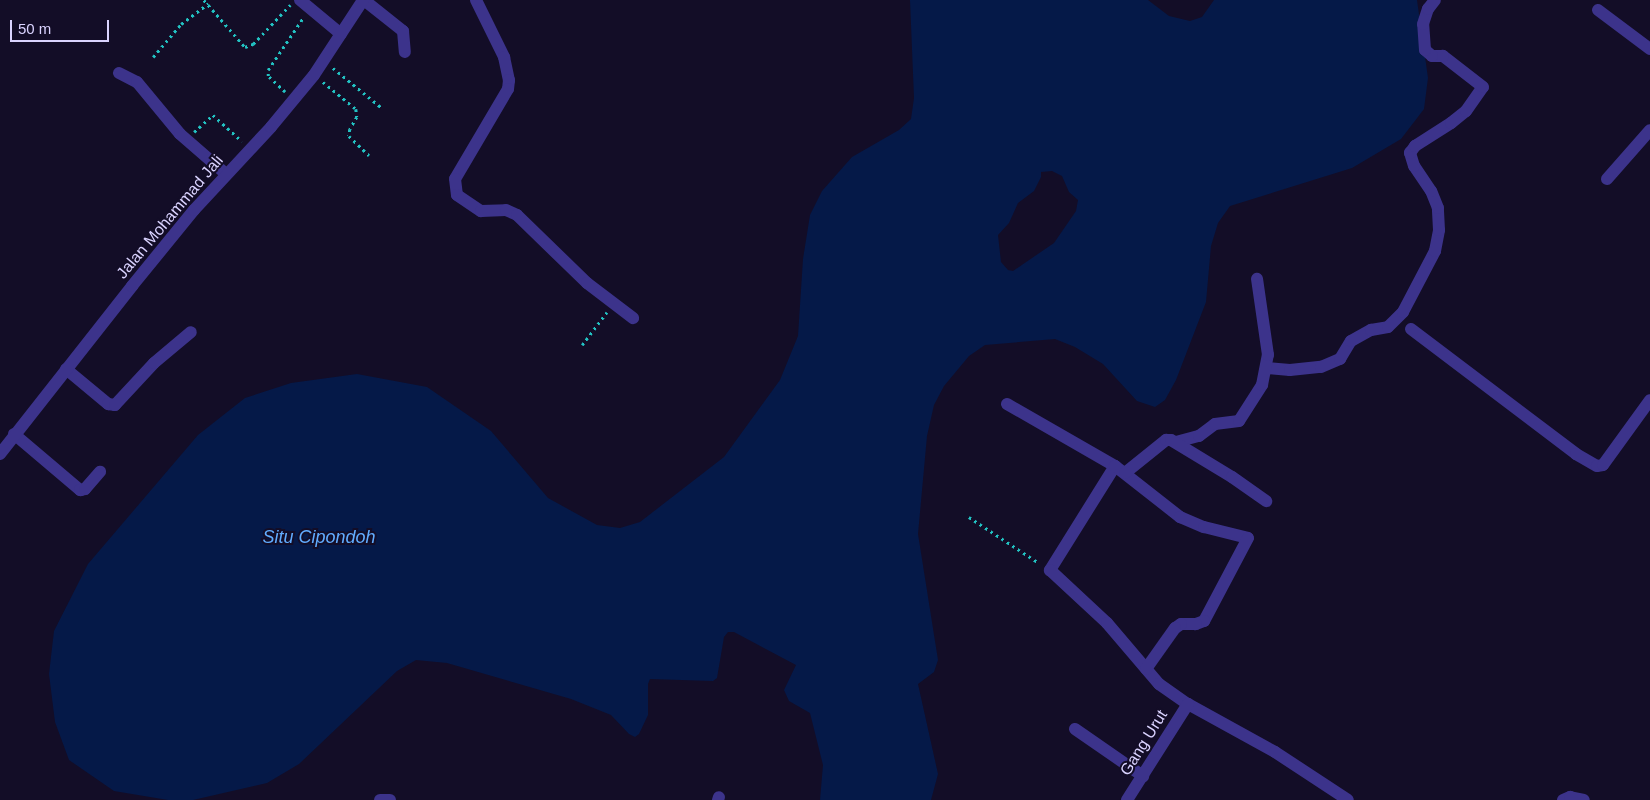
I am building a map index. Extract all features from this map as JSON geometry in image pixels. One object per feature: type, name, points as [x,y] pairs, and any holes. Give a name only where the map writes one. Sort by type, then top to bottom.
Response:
[{"type":"street","points":[[300,0],[341,34]]},
{"type":"street","points":[[364,0],[403,31],[405,52]]},
{"type":"street","name":"Jalan Mohammad Jali","points":[[0,454],[66,369],[226,174],[314,75],[364,0]]},
{"type":"street","points":[[476,0],[504,57],[509,80],[508,89],[454,179],[456,195],[481,211],[506,210],[517,214],[587,283],[633,318]]},
{"type":"street","points":[[1267,368],[1290,370],[1321,367],[1340,359],[1351,341],[1371,330],[1388,327],[1403,312],[1435,251],[1439,230],[1438,208],[1431,191],[1414,166],[1410,153],[1415,146],[1466,111],[1483,87],[1443,56],[1432,56],[1425,50],[1423,24],[1428,10],[1435,0]]},
{"type":"street","points":[[1598,10],[1650,49]]},
{"type":"street","points":[[119,73],[137,82],[186,140],[226,174]]},
{"type":"street","points":[[1607,178],[1650,130]]},
{"type":"street","points":[[1176,442],[1198,436],[1215,424],[1239,420],[1262,385],[1267,368],[1267,345],[1257,279]]},
{"type":"street","points":[[1411,329],[1576,454],[1597,466],[1603,465],[1650,400]]},
{"type":"street","points":[[66,369],[108,404],[115,405],[154,363],[191,332]]},
{"type":"street","points":[[1007,404],[1120,470],[1180,517],[1204,527],[1248,538],[1204,621],[1196,624],[1181,624],[1174,628],[1146,669]]},
{"type":"street","points":[[14,434],[80,490],[85,489],[100,472]]},
{"type":"street","points":[[1266,501],[1176,442],[1166,440],[1120,470],[1050,570],[1107,623],[1159,684],[1188,704],[1250,736],[1348,800]]},
{"type":"street","name":"Gang Urut","points":[[1127,800],[1188,704]]},
{"type":"street","points":[[1075,729],[1143,776]]},
{"type":"street","points":[[1563,800],[1570,797],[1584,800]]},
{"type":"street","points":[[380,800],[390,800]]},
{"type":"path","points":[[204,0],[245,48],[253,44],[295,0]]},
{"type":"path","points":[[153,58],[182,24],[208,4]]},
{"type":"path","points":[[293,100],[268,76],[268,70],[310,9]]},
{"type":"path","points":[[324,60],[382,108]]},
{"type":"path","points":[[314,75],[356,109],[357,118],[348,134],[369,155]]},
{"type":"path","points":[[186,140],[213,115],[250,149]]},
{"type":"path","points":[[582,345],[614,303]]},
{"type":"path","points":[[969,517],[1050,570]]},
{"type":"water","name":"Situ Cipondoh","points":[[910,0],[1148,0],[1169,16],[1190,21],[1202,17],[1214,0],[1417,0],[1428,78],[1424,109],[1401,139],[1352,168],[1230,206],[1218,223],[1211,246],[1206,302],[1176,380],[1165,400],[1155,407],[1137,401],[1103,364],[1075,347],[1055,339],[985,345],[969,356],[944,386],[934,405],[927,436],[918,534],[938,660],[934,672],[918,684],[938,774],[931,800],[820,800],[823,765],[810,713],[789,701],[784,690],[796,665],[734,632],[728,632],[724,637],[717,678],[713,681],[650,679],[648,684],[648,715],[639,734],[635,737],[629,734],[611,715],[571,699],[447,663],[416,660],[397,671],[299,764],[267,783],[193,800],[168,800],[114,791],[69,760],[55,722],[49,674],[54,631],[88,564],[198,435],[245,398],[291,383],[357,374],[427,387],[491,431],[548,498],[597,525],[620,528],[640,522],[724,457],[780,380],[798,336],[803,259],[810,215],[822,191],[852,157],[899,130],[911,119],[914,98]],"holes":[[[1052,171],[1062,176],[1069,192],[1078,200],[1076,211],[1054,243],[1013,271],[1008,270],[1001,262],[998,235],[1009,223],[1018,203],[1034,191],[1041,177],[1041,172]]]}]
